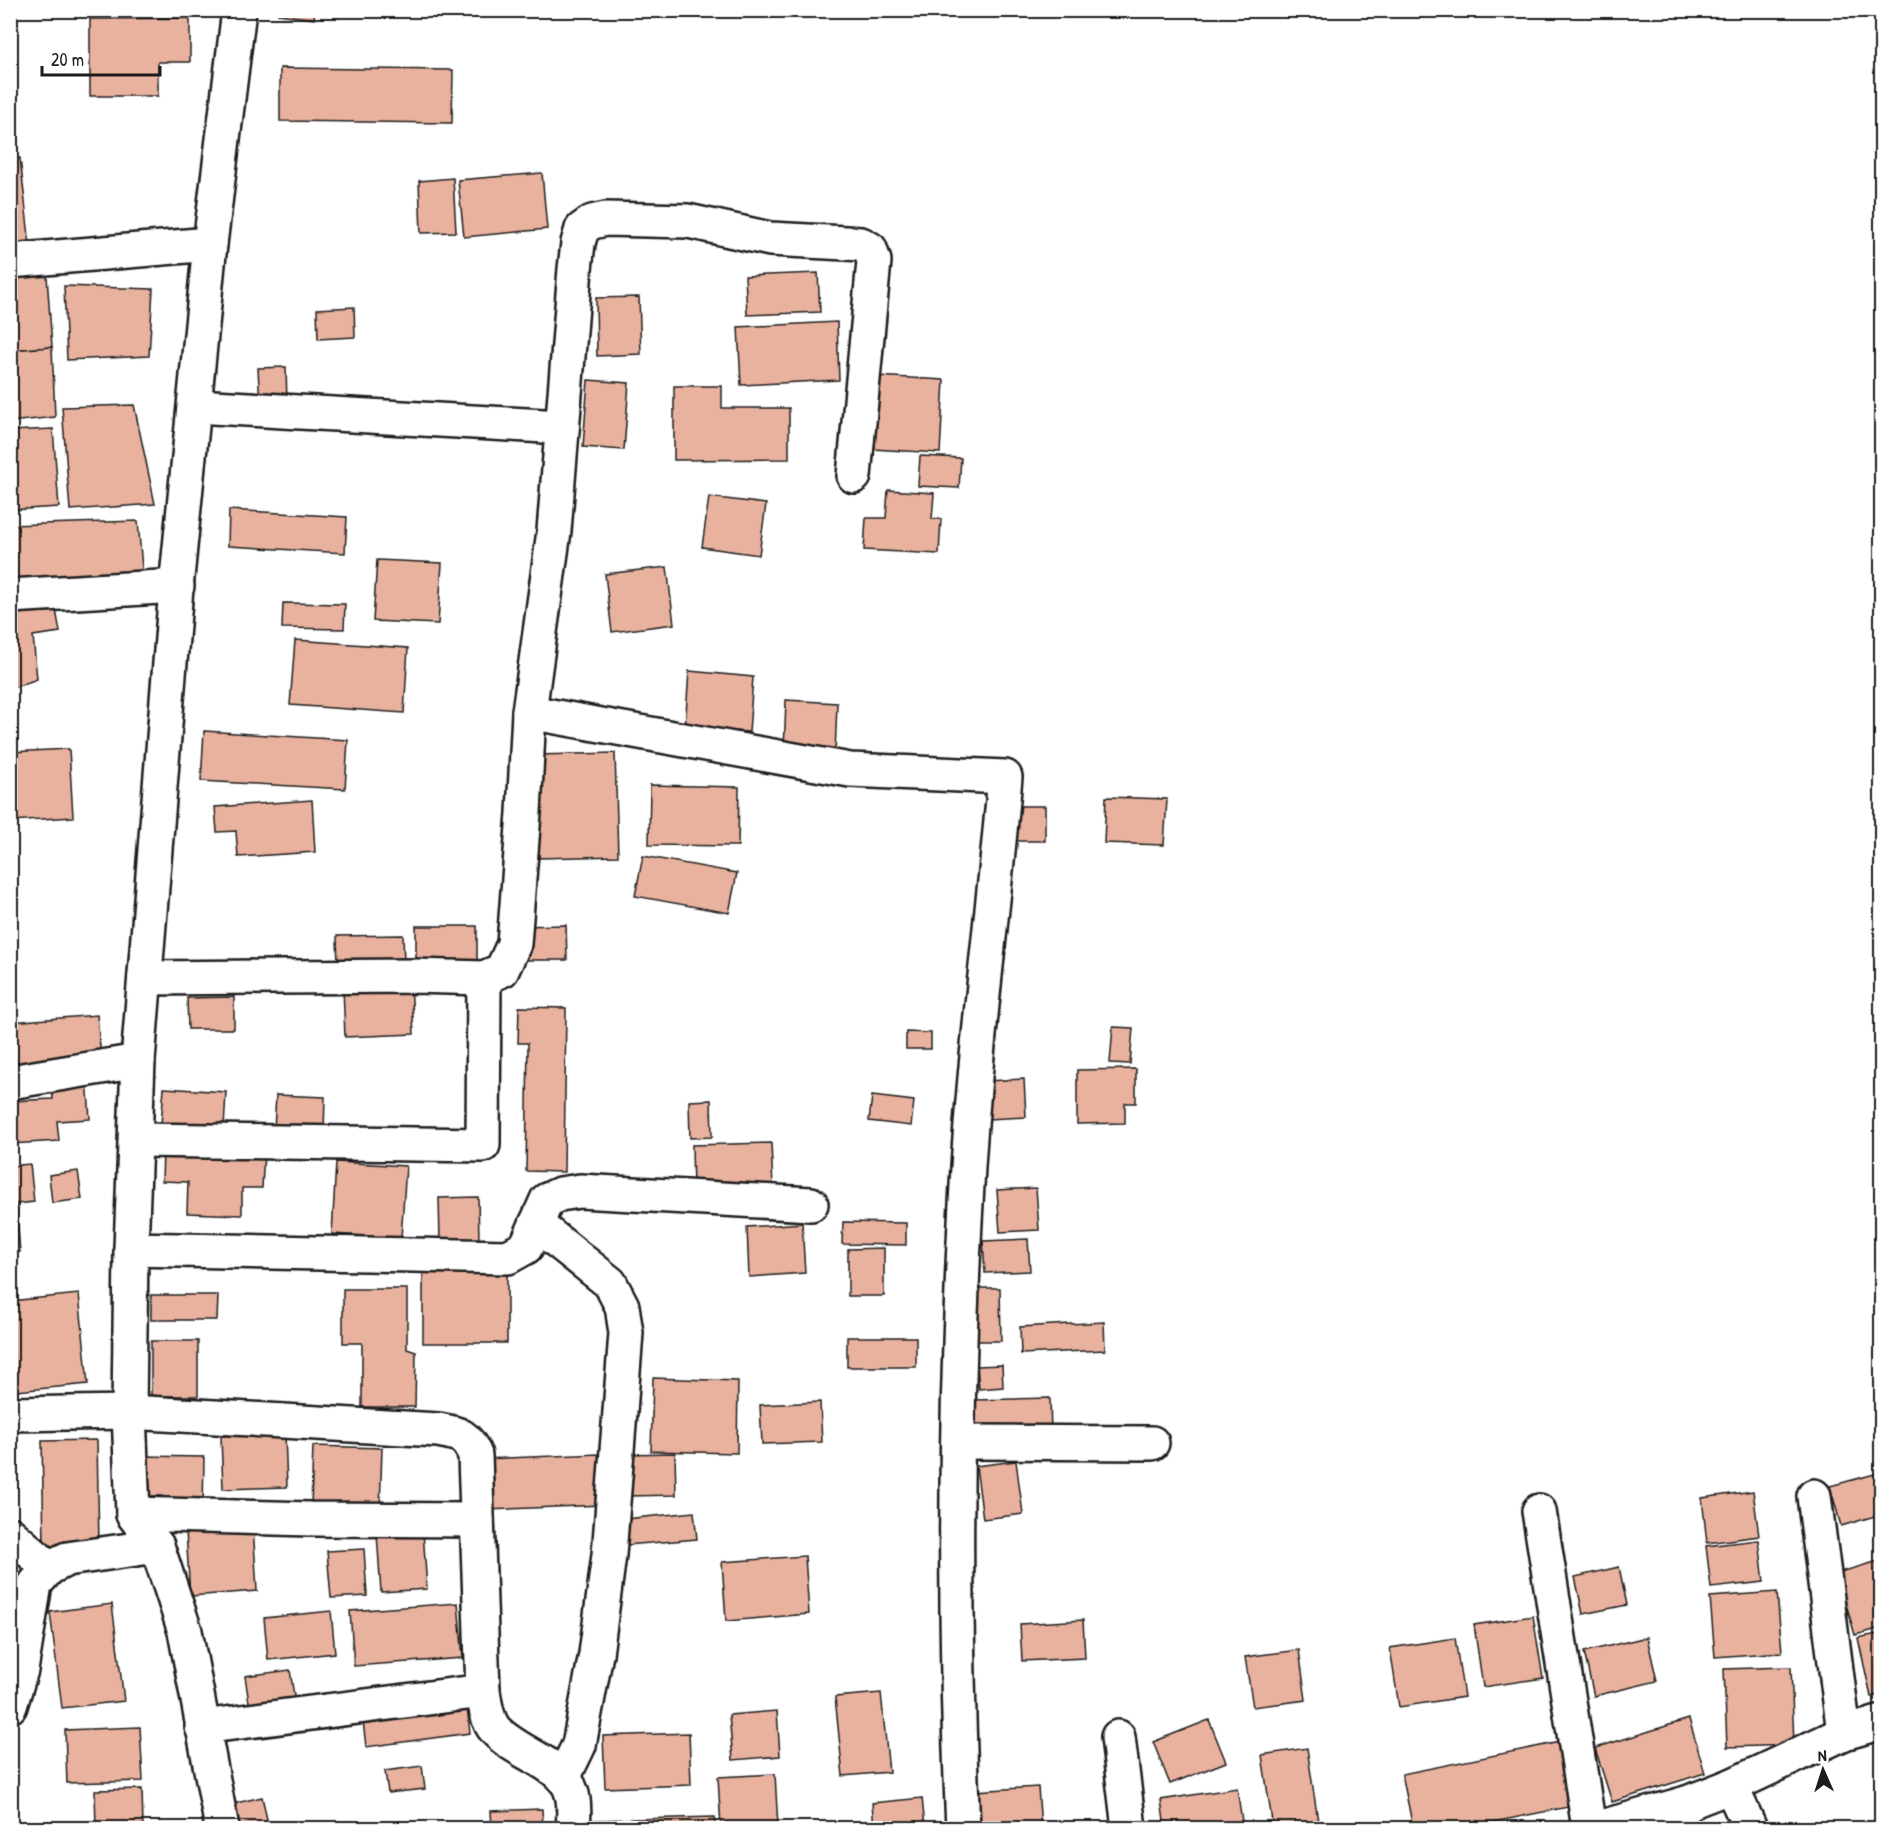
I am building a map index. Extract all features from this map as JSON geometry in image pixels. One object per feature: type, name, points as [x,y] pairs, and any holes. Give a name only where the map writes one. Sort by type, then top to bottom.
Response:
[{"type":"street","points":[[222,1828],[185,1631],[158,1546],[133,1514],[129,1412],[131,1249],[138,1061],[177,586],[210,244],[239,10]]},
{"type":"street","points":[[145,978],[414,976],[484,978],[502,970],[514,944],[529,712],[554,531],[578,243],[582,229],[592,222],[606,219],[675,219],[770,239],[861,244],[870,249],[874,261],[854,476]]},
{"type":"street","points":[[10,261],[210,244]]},
{"type":"street","points":[[195,405],[562,427]]},
{"type":"street","points":[[10,596],[177,586]]},
{"type":"street","points":[[529,712],[850,770],[1005,777],[968,1165],[958,1377],[957,1699],[963,1828]]},
{"type":"street","points":[[136,1140],[483,1145],[484,978]]},
{"type":"street","points":[[10,1082],[138,1061]]},
{"type":"street","points":[[131,1249],[508,1257],[526,1247],[547,1200],[560,1194],[580,1191],[811,1204]]},
{"type":"street","points":[[536,1224],[610,1283],[622,1305],[626,1333],[609,1555],[596,1654],[579,1745],[563,1778]]},
{"type":"street","points":[[10,1414],[129,1412],[438,1430],[455,1433],[469,1441],[475,1455],[483,1691],[486,1711],[492,1725],[502,1737],[537,1758],[563,1778],[571,1790],[573,1828]]},
{"type":"street","points":[[958,1442],[1152,1443]]},
{"type":"street","points":[[1814,1496],[1844,1733]]},
{"type":"street","points":[[1539,1511],[1589,1828]]},
{"type":"street","points":[[133,1514],[310,1519],[477,1520]]},
{"type":"street","points":[[10,1534],[49,1568]]},
{"type":"street","points":[[10,1706],[21,1670],[35,1584],[49,1568],[67,1559],[158,1546]]},
{"type":"street","points":[[202,1726],[483,1691]]},
{"type":"street","points":[[1598,1828],[1687,1803],[1731,1786],[1844,1733],[1881,1722]]},
{"type":"street","points":[[1118,1737],[1129,1828]]},
{"type":"street","points":[[1731,1786],[1750,1828]]},
{"type":"street","points":[[1666,1828],[1687,1803]]},
{"type":"building","points":[[278,10],[315,10],[314,19],[278,14]]},
{"type":"building","points":[[190,18],[190,62],[158,62],[158,96],[90,96],[90,19]]},
{"type":"building","points":[[280,68],[453,70],[452,123],[280,121]]},
{"type":"building","points":[[20,158],[31,254],[10,256],[10,159]]},
{"type":"building","points":[[542,173],[547,229],[464,237],[458,180]]},
{"type":"building","points":[[453,178],[456,232],[421,233],[419,181]]},
{"type":"building","points":[[46,262],[52,347],[10,350],[10,264]]},
{"type":"building","points":[[818,273],[820,312],[747,315],[745,276]]},
{"type":"building","points":[[64,286],[153,289],[149,356],[67,360]]},
{"type":"building","points":[[639,297],[641,354],[597,356],[596,298]]},
{"type":"building","points":[[354,307],[355,337],[318,339],[317,309]]},
{"type":"building","points":[[837,322],[839,380],[741,385],[738,327]]},
{"type":"building","points":[[52,347],[55,417],[10,422],[10,350]]},
{"type":"building","points":[[286,367],[287,403],[260,405],[258,368]]},
{"type":"building","points":[[876,376],[944,380],[940,453],[872,449]]},
{"type":"building","points":[[588,380],[629,383],[624,450],[583,447]]},
{"type":"building","points":[[674,386],[722,386],[722,408],[789,408],[789,459],[674,460]]},
{"type":"building","points":[[134,405],[155,504],[70,510],[62,407]]},
{"type":"building","points":[[53,429],[59,507],[10,510],[10,431]]},
{"type":"building","points":[[920,456],[961,458],[959,488],[918,486]]},
{"type":"building","points":[[888,490],[934,493],[932,519],[941,519],[939,554],[864,550],[866,518],[886,518]]},
{"type":"building","points":[[709,497],[766,504],[759,555],[702,547]]},
{"type":"building","points":[[229,510],[347,517],[345,553],[228,546]]},
{"type":"building","points":[[138,521],[143,580],[10,594],[10,525]]},
{"type":"building","points":[[377,560],[442,563],[438,624],[373,621]]},
{"type":"building","points":[[667,567],[674,624],[612,632],[605,574]]},
{"type":"building","points":[[283,603],[345,604],[344,629],[282,628]]},
{"type":"building","points":[[56,610],[60,632],[33,636],[37,679],[10,689],[10,613]]},
{"type":"building","points":[[295,640],[408,648],[404,713],[290,705]]},
{"type":"building","points":[[689,671],[753,677],[749,732],[685,728]]},
{"type":"building","points":[[786,700],[837,703],[835,754],[784,751]]},
{"type":"building","points":[[204,731],[348,740],[345,789],[201,781]]},
{"type":"building","points":[[69,749],[73,817],[10,821],[10,752]]},
{"type":"building","points":[[615,753],[618,856],[539,858],[537,755]]},
{"type":"building","points":[[650,785],[739,787],[738,846],[649,845]]},
{"type":"building","points":[[1106,797],[1167,799],[1164,845],[1104,843]]},
{"type":"building","points":[[312,800],[315,852],[238,857],[236,831],[217,832],[215,807]]},
{"type":"building","points":[[1013,806],[1045,806],[1045,841],[1013,841]]},
{"type":"building","points":[[643,856],[737,873],[729,913],[635,896]]},
{"type":"building","points":[[566,925],[567,960],[519,960],[519,926]]},
{"type":"building","points":[[416,926],[477,926],[477,972],[416,973]]},
{"type":"building","points":[[403,935],[404,964],[338,966],[337,936]]},
{"type":"building","points":[[411,984],[414,1034],[345,1037],[343,987]]},
{"type":"building","points":[[234,997],[234,1029],[188,1029],[187,998]]},
{"type":"building","points":[[519,1007],[566,1008],[564,1172],[526,1171],[528,1043],[518,1043]]},
{"type":"building","points":[[97,1015],[101,1058],[14,1065],[11,1022]]},
{"type":"building","points":[[1113,1027],[1133,1028],[1130,1064],[1110,1063]]},
{"type":"building","points":[[906,1032],[931,1033],[931,1049],[906,1049]]},
{"type":"building","points":[[1136,1069],[1136,1103],[1125,1103],[1125,1123],[1077,1124],[1077,1070]]},
{"type":"building","points":[[87,1078],[90,1119],[57,1121],[59,1141],[10,1144],[10,1101],[53,1099],[51,1080]]},
{"type":"building","points":[[1024,1079],[1026,1117],[988,1119],[986,1081]]},
{"type":"building","points":[[164,1088],[226,1092],[224,1128],[161,1124]]},
{"type":"building","points":[[276,1095],[325,1097],[324,1131],[274,1129]]},
{"type":"building","points":[[872,1096],[914,1101],[911,1126],[869,1121]]},
{"type":"building","points":[[711,1100],[712,1137],[690,1138],[689,1101]]},
{"type":"building","points":[[771,1143],[773,1188],[693,1190],[692,1145]]},
{"type":"building","points":[[163,1149],[264,1152],[262,1188],[242,1188],[242,1215],[187,1213],[188,1182],[162,1181]]},
{"type":"building","points":[[336,1162],[406,1166],[401,1238],[332,1234]]},
{"type":"building","points":[[30,1164],[34,1202],[16,1204],[20,1252],[10,1253],[10,1166]]},
{"type":"building","points":[[78,1171],[82,1199],[52,1203],[49,1175]]},
{"type":"building","points":[[1036,1188],[1039,1230],[1000,1232],[997,1190]]},
{"type":"building","points":[[478,1197],[479,1240],[440,1241],[439,1198]]},
{"type":"building","points":[[843,1222],[906,1223],[906,1245],[842,1244]]},
{"type":"building","points":[[802,1223],[805,1273],[749,1277],[747,1227]]},
{"type":"building","points":[[1028,1239],[1030,1271],[985,1273],[983,1241]]},
{"type":"building","points":[[884,1248],[884,1296],[848,1296],[848,1249]]},
{"type":"building","points":[[423,1273],[507,1273],[507,1343],[423,1343]]},
{"type":"building","points":[[973,1288],[1000,1288],[1001,1341],[974,1341]]},
{"type":"building","points":[[343,1289],[407,1289],[407,1349],[416,1352],[415,1407],[362,1407],[362,1343],[343,1343]]},
{"type":"building","points":[[79,1294],[88,1384],[17,1391],[10,1301]]},
{"type":"building","points":[[151,1295],[218,1295],[217,1320],[151,1320]]},
{"type":"building","points":[[1104,1322],[1105,1350],[1021,1354],[1020,1327]]},
{"type":"building","points":[[847,1337],[916,1337],[916,1367],[847,1367]]},
{"type":"building","points":[[151,1341],[198,1341],[198,1396],[151,1396]]},
{"type":"building","points":[[1002,1365],[1003,1387],[979,1389],[977,1366]]},
{"type":"building","points":[[653,1378],[738,1381],[737,1453],[651,1451]]},
{"type":"building","points":[[1050,1398],[1051,1434],[976,1436],[975,1400]]},
{"type":"building","points":[[820,1402],[822,1442],[762,1444],[760,1405]]},
{"type":"building","points":[[285,1434],[287,1487],[223,1489],[221,1436]]},
{"type":"building","points":[[97,1440],[99,1546],[44,1546],[42,1441]]},
{"type":"building","points":[[313,1446],[382,1448],[380,1509],[311,1507]]},
{"type":"building","points":[[675,1453],[676,1495],[628,1496],[627,1454]]},
{"type":"building","points":[[600,1454],[602,1505],[486,1510],[484,1459]]},
{"type":"building","points":[[138,1456],[204,1457],[203,1509],[169,1508],[162,1496],[138,1496]]},
{"type":"building","points":[[1016,1461],[1023,1514],[983,1519],[976,1466]]},
{"type":"building","points":[[1882,1472],[1882,1514],[1841,1526],[1830,1486]]},
{"type":"building","points":[[1753,1491],[1759,1536],[1707,1543],[1702,1498]]},
{"type":"building","points":[[694,1512],[697,1539],[627,1545],[625,1519]]},
{"type":"building","points":[[253,1526],[257,1591],[190,1596],[186,1531]]},
{"type":"building","points":[[423,1531],[427,1589],[381,1592],[377,1534]]},
{"type":"building","points":[[1759,1540],[1764,1582],[1711,1588],[1706,1546]]},
{"type":"building","points":[[364,1549],[367,1596],[331,1598],[327,1551]]},
{"type":"building","points":[[805,1556],[809,1614],[726,1621],[722,1562]]},
{"type":"building","points":[[1882,1560],[1882,1628],[1855,1635],[1837,1573]]},
{"type":"building","points":[[1619,1567],[1627,1605],[1583,1614],[1575,1577]]},
{"type":"building","points":[[1777,1592],[1782,1652],[1715,1657],[1710,1597]]},
{"type":"building","points":[[458,1603],[463,1658],[354,1666],[350,1611]]},
{"type":"building","points":[[112,1604],[124,1701],[62,1708],[50,1612]]},
{"type":"building","points":[[331,1611],[335,1653],[268,1660],[264,1618]]},
{"type":"building","points":[[1533,1616],[1543,1678],[1483,1687],[1474,1625]]},
{"type":"building","points":[[1083,1620],[1085,1658],[1022,1661],[1020,1624]]},
{"type":"building","points":[[1882,1633],[1882,1694],[1871,1697],[1858,1638]]},
{"type":"building","points":[[1647,1637],[1657,1681],[1594,1696],[1584,1652]]},
{"type":"building","points":[[1455,1638],[1464,1697],[1399,1707],[1390,1648]]},
{"type":"building","points":[[1299,1650],[1306,1700],[1253,1707],[1245,1657]]},
{"type":"building","points":[[1791,1667],[1794,1745],[1727,1747],[1724,1669]]},
{"type":"building","points":[[290,1670],[296,1709],[251,1716],[245,1676]]},
{"type":"building","points":[[881,1693],[889,1772],[843,1776],[835,1697]]},
{"type":"building","points":[[466,1698],[470,1733],[366,1747],[362,1712]]},
{"type":"building","points":[[777,1711],[780,1756],[733,1760],[729,1715]]},
{"type":"building","points":[[1689,1719],[1705,1773],[1612,1802],[1595,1748]]},
{"type":"building","points":[[1209,1720],[1226,1762],[1170,1784],[1153,1742]]},
{"type":"building","points":[[140,1727],[143,1781],[67,1783],[65,1730]]},
{"type":"building","points":[[689,1733],[691,1785],[605,1788],[603,1736]]},
{"type":"building","points":[[1560,1742],[1573,1806],[1464,1828],[1413,1828],[1402,1774]]},
{"type":"building","points":[[1307,1748],[1319,1828],[1273,1828],[1262,1755]]},
{"type":"building","points":[[422,1766],[425,1789],[388,1793],[385,1771]]},
{"type":"building","points":[[775,1774],[778,1828],[721,1828],[718,1777]]},
{"type":"building","points":[[1038,1787],[1041,1828],[978,1828],[975,1791]]},
{"type":"building","points":[[1237,1788],[1243,1828],[1165,1828],[1161,1800]]},
{"type":"building","points":[[142,1789],[143,1828],[96,1828],[95,1790]]},
{"type":"building","points":[[262,1797],[269,1828],[237,1828],[232,1804]]},
{"type":"building","points":[[922,1798],[925,1827],[874,1828],[872,1803]]},
{"type":"building","points":[[542,1809],[543,1828],[492,1828],[491,1811]]},
{"type":"building","points":[[715,1817],[715,1828],[595,1828],[595,1820]]}]
